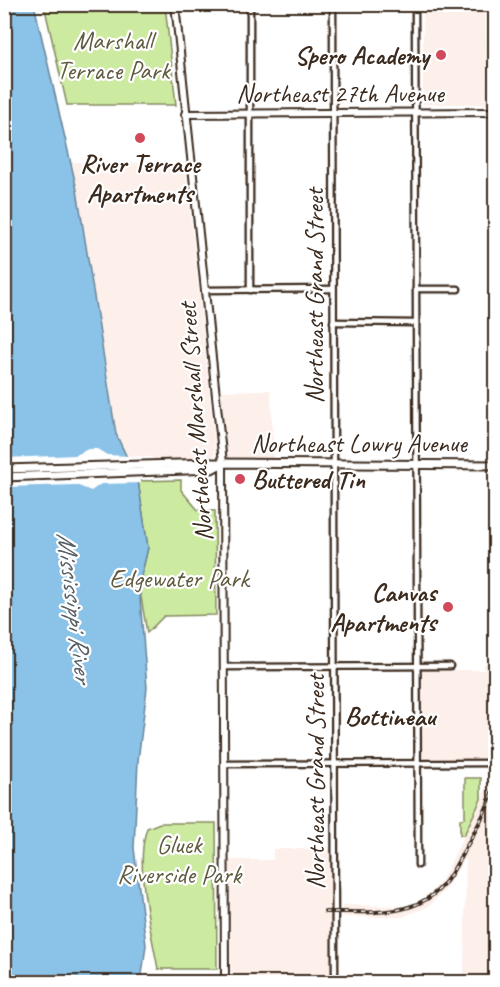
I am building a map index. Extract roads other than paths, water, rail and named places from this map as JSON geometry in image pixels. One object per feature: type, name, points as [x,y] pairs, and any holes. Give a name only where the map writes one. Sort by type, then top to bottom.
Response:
[{"type":"main road","name":"Northeast Lowry Avenue","points":[[4,477],[212,469],[223,463]]},
{"type":"main road","name":"Northeast Lowry Avenue","points":[[8,469],[223,463],[495,465]]},
{"type":"street","name":"Northeast Marshall Street","points":[[175,4],[223,463],[225,982]]},
{"type":"street","points":[[250,4],[250,290]]},
{"type":"street","name":"Northeast Grand Street","points":[[333,4],[335,982]]},
{"type":"street","points":[[415,4],[418,865]]},
{"type":"street","name":"Northeast 27th Avenue","points":[[185,114],[325,113],[333,111],[495,112]]},
{"type":"street","points":[[205,290],[333,289]]},
{"type":"street","points":[[416,289],[458,289]]},
{"type":"street","points":[[333,322],[416,323]]},
{"type":"street","points":[[225,667],[450,666]]},
{"type":"street","points":[[224,764],[495,763]]},
{"type":"water","name":"Mississippi River","points":[[34,4],[77,190],[116,434],[138,481],[148,548],[139,585],[147,688],[138,761],[134,848],[146,945],[141,982],[5,982],[4,5]]},
{"type":"railway","points":[[325,912],[392,911],[422,902],[435,893],[450,876],[477,828],[489,803],[496,776]]},
{"type":"place","name":"Spero Academy","points":[[441,55]]},
{"type":"place","name":"River Terrace Apartments","points":[[140,138]]},
{"type":"place","name":"Buttered Tin","points":[[240,479]]},
{"type":"place","name":"Canvas Apartments","points":[[448,607]]},
{"type":"district","name":"Bottineau","points":[[390,716]]},
{"type":"park label","name":"Marshall Terrace Park","points":[[113,55]]},
{"type":"park label","name":"Edgewater Park","points":[[179,578]]},
{"type":"park label","name":"Gluek Riverside Park","points":[[179,859]]}]
